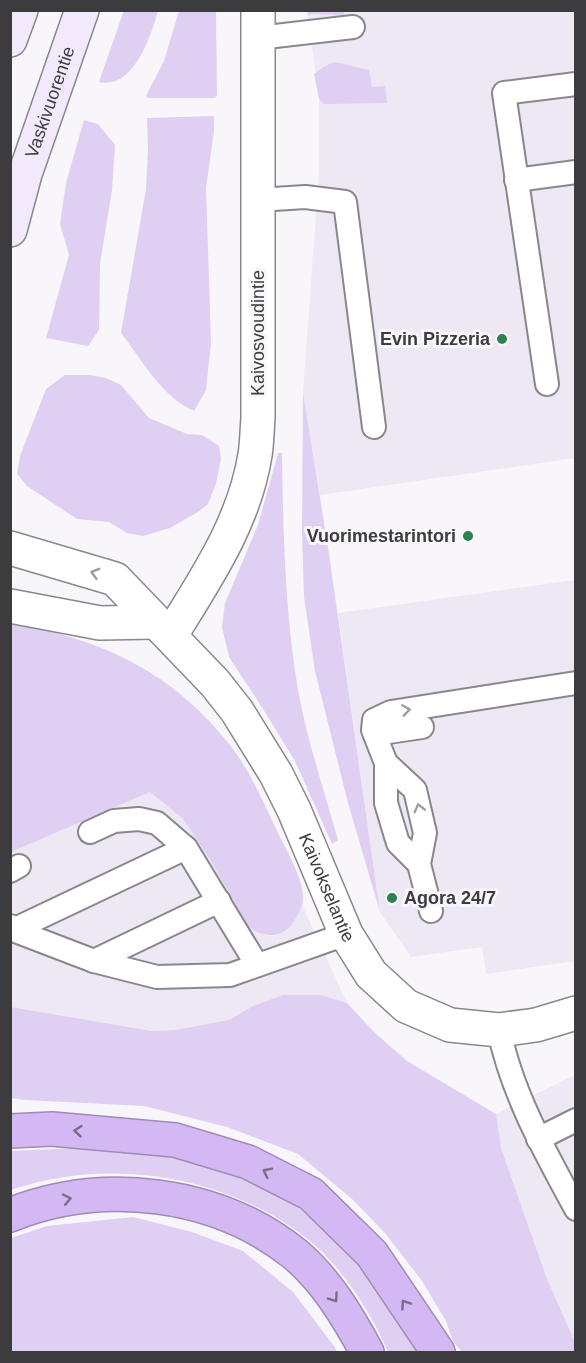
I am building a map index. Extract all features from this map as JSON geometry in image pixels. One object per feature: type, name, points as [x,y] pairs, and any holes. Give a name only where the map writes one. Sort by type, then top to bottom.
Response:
[{"type":"highway","points":[[10,1131],[52,1128],[175,1140],[248,1162],[311,1194],[372,1254],[438,1353]]},
{"type":"highway","points":[[10,1215],[32,1207],[85,1195],[116,1194],[168,1199],[213,1209],[255,1228],[295,1255],[329,1291],[351,1322],[367,1353]]},
{"type":"main road","points":[[10,40],[21,10]]},
{"type":"main road","name":"Vaskivuorentie","points":[[10,230],[25,174],[82,10]]},
{"type":"street","name":"Kaivosvoudintie","points":[[163,628],[223,551],[249,484],[255,454],[258,418],[258,24]]},
{"type":"street","name":"Kaivokselantie","points":[[10,548],[115,579],[215,682],[237,711],[276,774],[294,810],[346,934],[371,974],[406,1006],[450,1025],[499,1030],[536,1025],[576,1013]]},
{"type":"street","points":[[10,606],[100,623],[163,628]]},
{"type":"lane","points":[[258,24],[353,27]]},
{"type":"lane","points":[[547,384],[504,93],[576,84]]},
{"type":"lane","points":[[516,180],[576,172]]},
{"type":"lane","points":[[258,200],[305,197],[345,202],[374,427]]},
{"type":"lane","points":[[419,864],[398,843],[386,803],[386,763],[373,730],[374,720],[391,712],[576,684]]},
{"type":"lane","points":[[375,734],[423,727]]},
{"type":"lane","points":[[386,763],[415,790],[425,833],[419,864],[431,911]]},
{"type":"lane","points":[[90,832],[114,821],[139,819],[157,823],[186,848],[257,965]]},
{"type":"lane","points":[[12,928],[186,848]]},
{"type":"lane","points":[[94,961],[219,901]]},
{"type":"lane","points":[[12,928],[94,961],[157,976],[231,975],[346,934]]},
{"type":"lane","points":[[499,1030],[506,1062],[538,1139],[576,1209]]},
{"type":"lane","points":[[538,1139],[576,1120]]},
{"type":"shaded area","points":[[124,10],[158,11],[151,34],[131,70],[122,78],[111,82],[99,82]]},
{"type":"shaded area","points":[[179,11],[216,11],[217,95],[215,98],[148,98],[146,96],[164,61]]},
{"type":"shaded area","points":[[307,11],[575,11],[575,458],[320,495],[303,392],[319,175],[319,99]]},
{"type":"shaded area","points":[[307,11],[344,11],[344,15],[308,14]]},
{"type":"shaded area","points":[[335,62],[369,70],[372,87],[385,86],[387,103],[324,104],[319,99],[314,74]]},
{"type":"shaded area","points":[[214,116],[206,188],[211,342],[206,390],[194,411],[172,397],[162,387],[121,333],[146,189],[147,118]]},
{"type":"shaded area","points":[[84,120],[98,124],[115,145],[112,190],[100,264],[99,330],[88,346],[46,338],[69,255],[60,224],[66,183]]},
{"type":"shaded area","points":[[65,375],[90,375],[106,378],[121,385],[149,418],[187,434],[202,435],[219,446],[221,459],[216,483],[208,504],[170,528],[143,536],[127,533],[109,522],[77,519],[27,486],[17,474],[20,456],[46,389]]},
{"type":"shaded area","points":[[303,392],[329,554],[380,912],[348,803],[315,671],[304,597]]},
{"type":"shaded area","points":[[278,453],[282,453],[286,572],[290,631],[298,690],[306,728],[338,840],[332,844],[295,761],[229,657],[222,627],[225,603],[258,525]]},
{"type":"shaded area","points":[[575,580],[575,961],[486,974],[482,947],[411,957],[380,912],[338,613]]},
{"type":"shaded area","points":[[10,625],[78,639],[134,663],[160,679],[208,719],[245,766],[299,877],[303,893],[302,903],[289,927],[279,934],[266,935],[248,926],[211,861],[183,819],[150,792],[11,852]]},
{"type":"shaded area","points":[[150,792],[183,819],[264,935],[273,936],[282,932],[298,915],[302,905],[347,1003],[320,995],[253,1006],[229,1020],[175,1030],[152,1031],[11,1007],[10,852]]},
{"type":"shaded area","points":[[283,995],[321,995],[347,1003],[375,1033],[407,1061],[496,1114],[501,1148],[547,1279],[575,1342],[575,1352],[462,1352],[453,1341],[446,1321],[422,1281],[385,1233],[352,1199],[298,1154],[227,1127],[144,1106],[11,1098],[11,1007],[152,1031],[175,1030],[229,1020],[253,1006]]},
{"type":"shaded area","points":[[575,1075],[575,1342],[547,1279],[501,1148],[496,1114]]},
{"type":"shaded area","points":[[100,1147],[152,1152],[204,1163],[242,1176],[276,1193],[331,1235],[355,1261],[378,1289],[421,1352],[388,1352],[358,1296],[328,1257],[285,1223],[249,1203],[211,1189],[171,1179],[130,1174],[90,1174],[50,1179],[11,1190],[10,1151]]},
{"type":"shaded area","points":[[133,1217],[192,1232],[243,1251],[293,1292],[337,1352],[11,1352],[11,1238],[47,1226]]},
{"type":"place","name":"Evin Pizzeria","points":[[502,339]]},
{"type":"place","name":"Vuorimestarintori","points":[[468,536]]},
{"type":"place","name":"Agora 24/7","points":[[392,898]]}]
